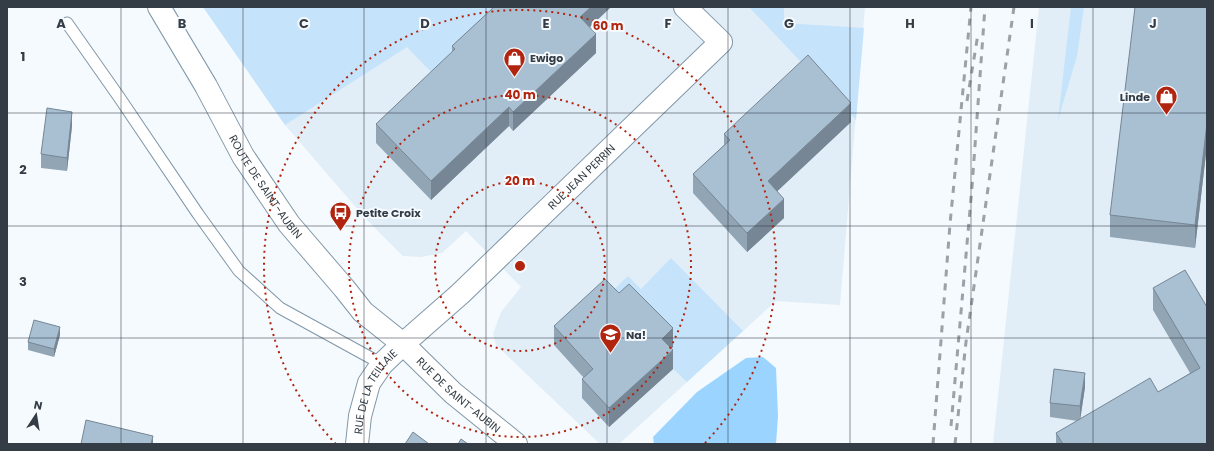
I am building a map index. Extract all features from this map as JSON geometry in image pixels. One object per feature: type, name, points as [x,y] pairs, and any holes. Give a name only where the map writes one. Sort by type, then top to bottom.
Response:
[{"type":"street","name":"ROUTE DE SAINT-AUBIN","points":[[159,7],[206,86],[243,156],[289,224],[363,312],[403,344]]},
{"type":"street","name":"RUE JEAN PERRIN","points":[[403,344],[460,294],[721,42],[685,7]]},
{"type":"street","name":"RUE DE LA TEILLAIE","points":[[357,444],[360,416],[369,383],[382,364],[403,344]]},
{"type":"street","name":"RUE DE SAINT-AUBIN","points":[[403,344],[453,393],[516,444]]},
{"type":"lane","points":[[68,24],[198,214],[239,271],[280,308],[382,364]]},
{"type":"shaded area","points":[[203,7],[865,7],[840,305],[776,301],[619,444],[600,444],[496,345],[493,334],[501,312],[521,287],[466,231],[442,253],[421,257],[403,256],[366,219],[285,125]]},
{"type":"shaded area","points":[[203,7],[502,7],[431,72],[407,47],[285,125]]},
{"type":"shaded area","points":[[749,7],[784,7],[784,23],[864,28],[856,120]]},
{"type":"shaded area","points":[[1039,7],[1207,7],[1207,444],[993,444]]},
{"type":"shaded area","points":[[1071,7],[1084,7],[1077,56],[1058,120]]},
{"type":"shaded area","points":[[671,258],[743,331],[687,382],[662,358],[673,347],[605,298],[628,276],[641,289]]},
{"type":"water","points":[[763,357],[776,368],[778,416],[776,444],[654,444],[653,437],[697,392],[746,358]]},
{"type":"building","points":[[494,7],[591,7],[580,17],[596,34],[513,112],[509,107],[431,181],[376,124],[455,49],[452,46]]},
{"type":"building","points":[[1135,7],[1207,7],[1207,123],[1195,225],[1110,215]]},
{"type":"building","points":[[808,55],[851,103],[768,181],[784,199],[747,233],[693,174],[730,140],[724,134]]},
{"type":"building","points":[[47,108],[72,112],[67,158],[41,154]]},
{"type":"building","points":[[1185,270],[1207,307],[1207,444],[1063,444],[1056,433],[1150,378],[1158,392],[1200,368],[1153,288]]},
{"type":"building","points":[[605,279],[619,293],[629,284],[673,328],[662,339],[673,350],[609,408],[582,379],[593,369],[554,326]]},
{"type":"building","points":[[34,320],[60,327],[54,349],[28,342]]},
{"type":"building","points":[[1054,369],[1085,373],[1080,406],[1050,403]]},
{"type":"building","points":[[86,420],[153,436],[151,444],[81,444]]},
{"type":"building","points":[[413,432],[429,444],[405,444]]},
{"type":"building","points":[[461,439],[468,444],[458,444]]},
{"type":"railway","points":[[933,444],[950,224],[971,7]]},
{"type":"railway","points":[[951,426],[972,187],[985,7]]},
{"type":"railway","points":[[955,444],[966,342],[1014,7]]},
{"type":"railway","points":[[967,101],[978,34]]},
{"type":"place","name":"Ewigo","points":[[515,78]]},
{"type":"place","name":"Linde","points":[[1166,116]]},
{"type":"place","name":"Petite Croix","points":[[340,232]]},
{"type":"place","name":"Na!","points":[[610,354]]}]
